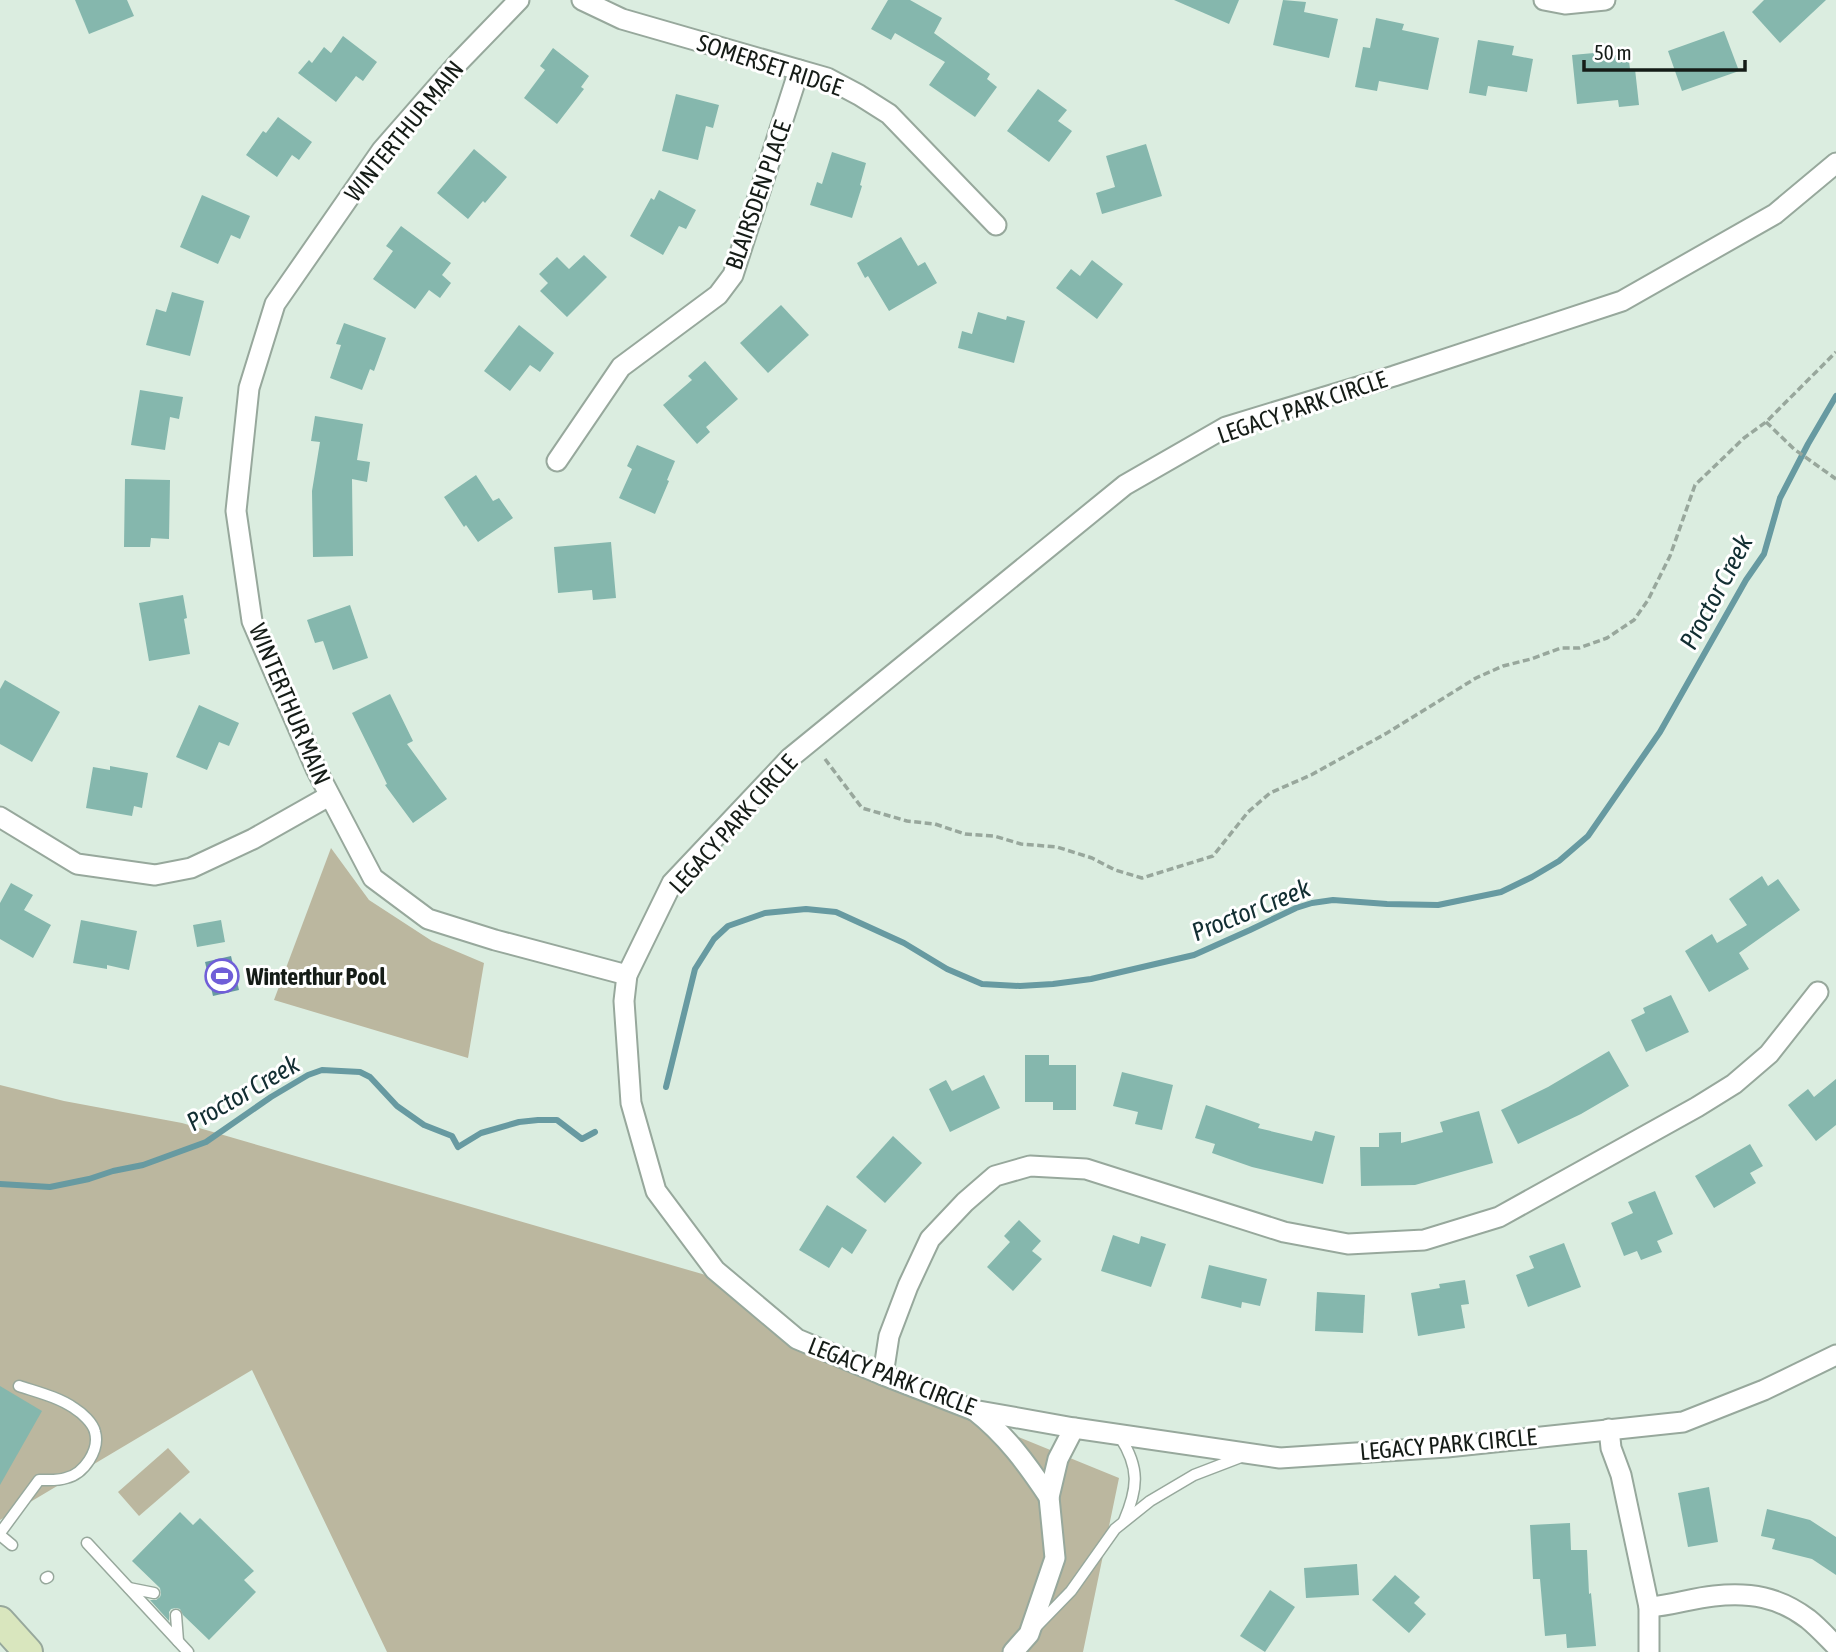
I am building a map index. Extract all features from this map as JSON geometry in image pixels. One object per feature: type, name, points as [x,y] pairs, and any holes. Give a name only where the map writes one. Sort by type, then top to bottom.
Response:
[{"type":"street","name":"WINTERTHUR MAIN","points":[[519,0],[458,62],[382,150],[275,304],[249,388],[236,511],[252,621],[329,796],[373,878],[428,919],[627,975]]},
{"type":"street","name":"SOMERSET RIDGE","points":[[582,0],[622,19],[827,78],[859,95],[889,114],[996,225]]},
{"type":"street","points":[[1544,0],[1564,4],[1605,0]]},
{"type":"street","name":"BLAIRSDEN PLACE","points":[[557,461],[621,368],[718,295],[733,275],[799,70]]},
{"type":"street","name":"LEGACY PARK CIRCLE","points":[[1836,163],[1775,214],[1622,301],[1394,376],[1226,427],[1125,485],[790,758],[673,883],[627,975],[624,1002],[632,1103],[656,1191],[715,1270],[797,1339],[883,1376],[974,1410],[1118,1435],[1280,1458],[1447,1447],[1684,1422],[1763,1390],[1836,1354]]},
{"type":"street","points":[[0,817],[77,864],[155,875],[203,862],[253,839],[329,796]]},
{"type":"street","points":[[883,1376],[890,1336],[908,1286],[930,1239],[965,1202],[995,1176],[1030,1166],[1086,1169],[1284,1232],[1348,1244],[1424,1240],[1499,1217],[1734,1084],[1769,1054],[1818,992]]},
{"type":"street","points":[[974,1410],[992,1424],[1023,1458],[1049,1497]]},
{"type":"street","points":[[1013,1652],[1028,1634],[1055,1558],[1049,1497],[1058,1459],[1074,1428]]},
{"type":"street","points":[[1609,1429],[1611,1448],[1620,1475],[1649,1606],[1649,1652]]},
{"type":"street","points":[[1649,1606],[1666,1606],[1714,1596],[1762,1596],[1784,1604],[1809,1619],[1836,1646]]},
{"type":"street","points":[[0,1622],[28,1652]]},
{"type":"lane","points":[[12,1545],[0,1534],[39,1480],[67,1478],[79,1472],[88,1463],[95,1447],[95,1429],[74,1408],[19,1386]]},
{"type":"lane","points":[[1118,1435],[1134,1464],[1132,1501],[1124,1522]]},
{"type":"lane","points":[[1028,1634],[1071,1591],[1115,1529],[1150,1501],[1194,1475],[1248,1454]]},
{"type":"lane","points":[[87,1543],[188,1652]]},
{"type":"lane","points":[[128,1588],[154,1593]]},
{"type":"lane","points":[[176,1615],[178,1641]]},
{"type":"path","points":[[825,759],[862,808],[907,821],[935,824],[965,834],[994,836],[1021,844],[1057,847],[1142,878],[1213,856],[1248,812],[1270,793],[1311,775],[1387,733],[1476,678],[1503,666],[1561,648],[1579,648],[1607,638],[1634,620],[1648,600],[1670,556],[1695,485],[1744,438],[1766,422],[1836,352]]},
{"type":"path","points":[[1766,422],[1794,449],[1836,479]]},
{"type":"shaded area","points":[[331,848],[369,900],[432,941],[484,963],[468,1058],[274,1000]]},
{"type":"shaded area","points":[[0,1085],[64,1101],[182,1123],[716,1278],[867,1375],[1119,1478],[1083,1652],[387,1652],[252,1370],[0,1520]]},
{"type":"shaded area","points":[[168,1448],[190,1472],[139,1516],[118,1492]]},
{"type":"water","name":"Winterthur Pool","points":[[231,956],[239,990],[213,996],[205,962]]},
{"type":"building","points":[[75,0],[127,0],[134,16],[89,34]]},
{"type":"building","points":[[888,0],[910,0],[942,18],[934,33],[990,74],[987,79],[997,87],[975,117],[929,85],[945,62],[895,33],[891,40],[871,29]]},
{"type":"building","points":[[1174,0],[1239,0],[1229,24]]},
{"type":"building","points":[[1283,0],[1306,2],[1304,12],[1338,19],[1329,58],[1273,45]]},
{"type":"building","points":[[1764,0],[1826,0],[1780,43],[1752,12]]},
{"type":"building","points":[[1376,18],[1404,24],[1402,30],[1439,38],[1428,90],[1379,81],[1377,91],[1355,87],[1363,47],[1370,48]]},
{"type":"building","points":[[1724,31],[1739,71],[1682,91],[1668,51]]},
{"type":"building","points":[[343,36],[377,62],[363,81],[356,76],[336,102],[298,73],[309,60],[312,63],[324,47],[331,53]]},
{"type":"building","points":[[1478,40],[1514,46],[1512,55],[1533,59],[1527,92],[1488,86],[1486,96],[1469,93]]},
{"type":"building","points":[[553,48],[589,76],[581,87],[584,89],[557,124],[524,98],[545,70],[540,66]]},
{"type":"building","points":[[1594,53],[1594,57],[1628,54],[1630,69],[1635,69],[1639,105],[1619,107],[1618,100],[1577,104],[1572,55]]},
{"type":"building","points":[[1038,89],[1067,110],[1058,121],[1072,131],[1049,162],[1007,131]]},
{"type":"building","points":[[676,94],[719,105],[713,128],[706,126],[698,160],[662,151]]},
{"type":"building","points":[[278,117],[312,142],[299,160],[292,155],[277,177],[246,155],[263,131],[266,133]]},
{"type":"building","points":[[1146,144],[1162,196],[1102,214],[1096,193],[1115,187],[1106,156]]},
{"type":"building","points":[[474,149],[507,177],[468,219],[437,193]]},
{"type":"building","points":[[832,152],[866,163],[852,218],[810,205],[817,182],[822,184]]},
{"type":"building","points":[[659,190],[696,210],[686,229],[679,226],[663,255],[630,236],[651,198],[654,200]]},
{"type":"building","points":[[202,195],[250,216],[240,239],[231,235],[218,264],[180,247]]},
{"type":"building","points":[[401,226],[451,263],[442,275],[451,283],[440,298],[429,290],[415,309],[373,279],[393,251],[386,246]]},
{"type":"building","points":[[901,237],[918,266],[925,262],[937,283],[889,311],[857,263]]},
{"type":"building","points":[[584,255],[607,277],[567,317],[540,291],[548,283],[539,274],[557,257],[569,269]]},
{"type":"building","points":[[1092,260],[1123,284],[1097,319],[1056,288],[1071,269],[1080,276]]},
{"type":"building","points":[[172,292],[204,301],[190,356],[146,345],[156,309],[166,312]]},
{"type":"building","points":[[781,305],[809,335],[768,373],[740,343]]},
{"type":"building","points":[[978,312],[1006,320],[1007,316],[1025,321],[1014,363],[958,348],[962,331],[972,334]]},
{"type":"building","points":[[344,323],[386,338],[374,371],[370,369],[362,390],[330,378],[341,345],[336,344]]},
{"type":"building","points":[[519,325],[554,353],[540,372],[530,365],[510,391],[484,371]]},
{"type":"building","points":[[705,361],[738,399],[706,427],[710,432],[697,444],[663,405],[692,380],[688,376]]},
{"type":"building","points":[[140,390],[183,397],[179,419],[170,417],[165,450],[131,445]]},
{"type":"building","points":[[315,416],[363,424],[357,460],[370,462],[367,482],[352,479],[353,556],[313,557],[312,491],[320,442],[311,441]]},
{"type":"building","points":[[637,445],[675,461],[655,514],[619,498],[632,469],[627,466]]},
{"type":"building","points":[[476,475],[493,501],[499,498],[513,518],[478,542],[466,525],[464,527],[444,497]]},
{"type":"building","points":[[125,479],[170,480],[169,539],[151,538],[150,547],[124,547]]},
{"type":"building","points":[[611,542],[616,598],[593,600],[592,590],[558,593],[554,547]]},
{"type":"building","points":[[183,595],[190,654],[149,661],[139,603]]},
{"type":"building","points":[[350,605],[368,658],[333,670],[323,641],[315,643],[307,620]]},
{"type":"building","points":[[5,680],[60,712],[32,762],[0,744],[0,689]]},
{"type":"building","points":[[390,694],[413,741],[407,744],[447,799],[413,823],[385,785],[387,784],[352,713]]},
{"type":"building","points":[[199,705],[239,723],[229,746],[219,742],[207,770],[176,757]]},
{"type":"building","points":[[110,766],[148,773],[142,808],[134,806],[132,816],[86,808],[93,767],[110,770]]},
{"type":"building","points":[[1762,876],[1768,886],[1778,879],[1800,910],[1739,953],[1749,969],[1709,992],[1685,951],[1712,934],[1717,943],[1747,925],[1729,899]]},
{"type":"building","points":[[11,883],[33,895],[24,910],[51,925],[33,958],[0,939],[0,903]]},
{"type":"building","points":[[81,920],[137,931],[129,970],[107,965],[107,969],[73,963]]},
{"type":"building","points":[[221,920],[225,942],[197,947],[193,925]]},
{"type":"building","points":[[1671,995],[1689,1032],[1646,1052],[1631,1020],[1645,1013],[1643,1008]]},
{"type":"building","points":[[1609,1051],[1629,1086],[1581,1114],[1518,1144],[1501,1110],[1548,1087]]},
{"type":"building","points":[[1025,1055],[1049,1055],[1049,1065],[1076,1065],[1076,1110],[1053,1110],[1053,1102],[1025,1102]]},
{"type":"building","points":[[1122,1072],[1173,1085],[1162,1130],[1135,1124],[1138,1112],[1113,1106]]},
{"type":"building","points":[[984,1075],[1000,1108],[950,1132],[929,1089],[946,1080],[952,1091]]},
{"type":"building","points":[[1836,1079],[1836,1125],[1816,1141],[1788,1105],[1808,1089],[1814,1097]]},
{"type":"building","points":[[1206,1105],[1260,1124],[1258,1128],[1312,1141],[1315,1131],[1335,1136],[1323,1184],[1252,1167],[1212,1153],[1215,1144],[1195,1138]]},
{"type":"building","points":[[1479,1111],[1493,1163],[1415,1185],[1361,1186],[1360,1147],[1379,1147],[1379,1133],[1401,1132],[1401,1143],[1443,1132],[1440,1122]]},
{"type":"building","points":[[893,1136],[922,1163],[885,1203],[856,1177]]},
{"type":"building","points":[[1750,1144],[1763,1166],[1750,1173],[1756,1183],[1714,1208],[1695,1176]]},
{"type":"building","points":[[1655,1191],[1673,1234],[1657,1241],[1662,1252],[1641,1260],[1637,1251],[1624,1256],[1611,1223],[1633,1213],[1628,1202]]},
{"type":"building","points":[[827,1205],[867,1230],[852,1254],[842,1247],[829,1268],[799,1250]]},
{"type":"building","points":[[1019,1220],[1041,1241],[1032,1251],[1042,1259],[1013,1291],[987,1267],[1010,1242],[1004,1236]]},
{"type":"building","points":[[1113,1235],[1139,1244],[1141,1236],[1166,1244],[1151,1287],[1101,1271]]},
{"type":"building","points":[[1564,1243],[1581,1287],[1528,1307],[1516,1275],[1534,1268],[1529,1256]]},
{"type":"building","points":[[1209,1265],[1267,1279],[1260,1306],[1242,1302],[1241,1308],[1201,1298]]},
{"type":"building","points":[[1465,1280],[1469,1304],[1461,1305],[1465,1328],[1418,1336],[1411,1293],[1440,1288],[1439,1284]]},
{"type":"building","points":[[1317,1292],[1365,1295],[1363,1333],[1315,1331]]},
{"type":"building","points":[[0,1386],[42,1411],[0,1485]]},
{"type":"building","points":[[1709,1487],[1718,1542],[1688,1547],[1678,1493]]},
{"type":"building","points":[[1767,1509],[1810,1520],[1836,1537],[1836,1575],[1812,1559],[1772,1549],[1775,1539],[1761,1536]]},
{"type":"building","points":[[180,1512],[193,1525],[200,1518],[254,1571],[244,1580],[256,1592],[209,1640],[180,1609],[171,1609],[169,1621],[150,1600],[160,1597],[160,1588],[132,1561]]},
{"type":"building","points":[[1570,1523],[1571,1550],[1587,1550],[1589,1594],[1591,1593],[1596,1646],[1567,1648],[1566,1634],[1545,1636],[1540,1579],[1533,1579],[1530,1525]]},
{"type":"building","points":[[1357,1564],[1359,1595],[1306,1598],[1304,1568]]},
{"type":"building","points":[[1395,1575],[1420,1597],[1414,1603],[1426,1614],[1409,1633],[1372,1600]]},
{"type":"building","points":[[1270,1590],[1295,1607],[1265,1652],[1240,1636]]},
{"type":"waterway","name":"Proctor Creek","points":[[666,1087],[695,969],[714,939],[728,926],[765,913],[806,909],[836,912],[904,943],[947,969],[982,984],[1020,986],[1091,979],[1194,955],[1312,903],[1333,900],[1438,905],[1501,892],[1532,877],[1559,861],[1588,836],[1660,732],[1746,580],[1764,554],[1780,498],[1836,396]]},
{"type":"waterway","name":"Proctor Creek","points":[[0,1184],[50,1187],[143,1165],[206,1142],[271,1097],[308,1075],[322,1070],[360,1072],[370,1077],[397,1106],[424,1125],[452,1136],[458,1147],[481,1133],[519,1122],[557,1120],[582,1139],[595,1132]]},
{"type":"place","name":"Winterthur Pool","points":[[222,976]]}]
